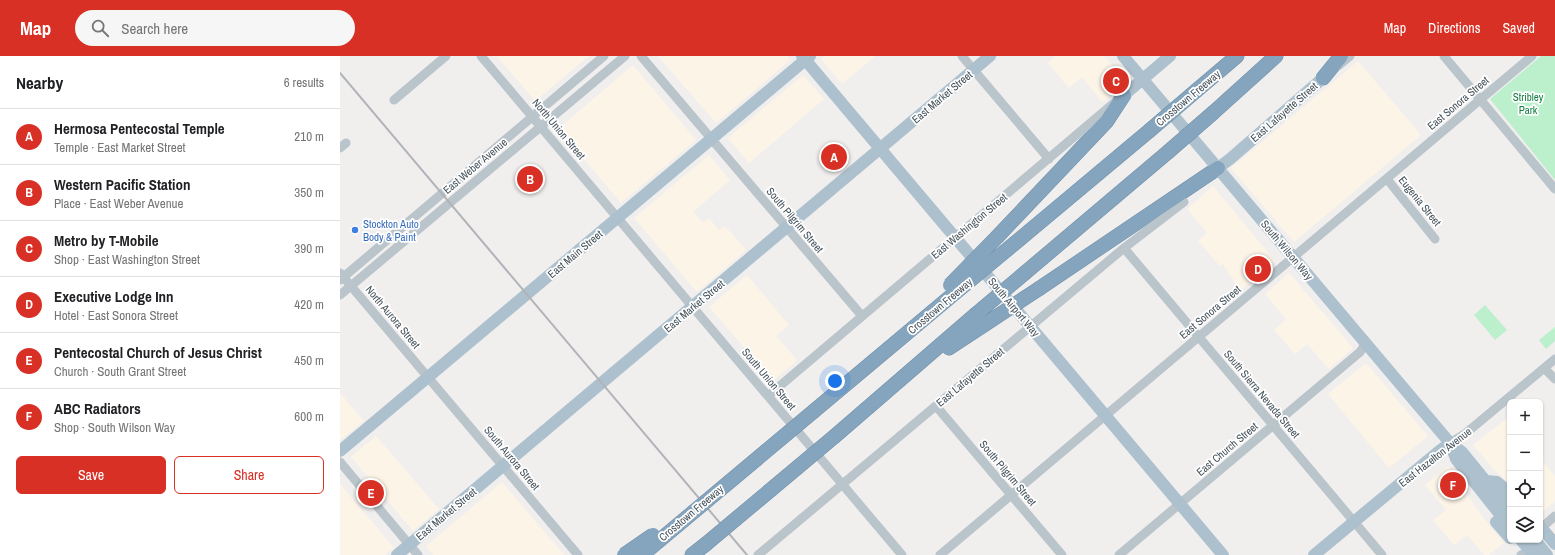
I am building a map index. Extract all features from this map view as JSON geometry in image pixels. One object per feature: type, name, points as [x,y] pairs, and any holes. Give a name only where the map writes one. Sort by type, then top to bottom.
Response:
[{"type":"highway","name":"Crosstown Freeway","points":[[642,555],[708,498],[879,356],[915,317],[1009,248],[1236,56]]},
{"type":"highway","points":[[694,555],[905,377],[979,320],[1026,272],[1168,152],[1276,56]]},
{"type":"highway","points":[[1323,78],[1341,56]]},
{"type":"highway","points":[[953,288],[998,236],[1107,121],[1124,95]]},
{"type":"highway","points":[[979,320],[1040,288],[1218,168]]},
{"type":"highway","points":[[624,555],[708,498]]},
{"type":"main road","name":"East Market Street","points":[[397,555],[990,56]]},
{"type":"main road","name":"South Wilson Way","points":[[1123,56],[1450,444],[1456,459],[1507,507]]},
{"type":"main road","name":"East Washington Street","points":[[1124,95],[1170,56]]},
{"type":"main road","name":"East Main Street","points":[[340,451],[617,218],[805,57]]},
{"type":"main road","name":"South Airport Way","points":[[805,57],[880,149],[1223,555]]},
{"type":"main road","name":"East Lafayette Street","points":[[1218,168],[1323,78]]},
{"type":"main road","name":"East Hazelton Avenue","points":[[1314,555],[1438,452],[1450,444]]},
{"type":"main road","points":[[1507,491],[1496,482],[1482,484],[1490,513],[1507,534]]},
{"type":"main road","name":"South Wilson Way","points":[[1482,484],[1507,522]]},
{"type":"main road","points":[[1543,529],[1555,544]]},
{"type":"main road","points":[[1514,543],[1525,555]]},
{"type":"main road","points":[[1523,543],[1525,555]]},
{"type":"main road","points":[[1537,543],[1547,555]]},
{"type":"street","points":[[394,100],[446,56]]},
{"type":"street","name":"North Union Street","points":[[481,56],[617,218]]},
{"type":"street","name":"East Weber Avenue","points":[[341,277],[604,56]]},
{"type":"street","name":"East Weber Avenue","points":[[340,295],[625,56]]},
{"type":"street","name":"South Pilgrim Street","points":[[641,56],[862,316]]},
{"type":"street","points":[[962,56],[1049,159]]},
{"type":"street","name":"East Lafayette Street","points":[[1323,78],[1350,56]]},
{"type":"street","points":[[1444,56],[1555,189]]},
{"type":"street","name":"East Sonora Street","points":[[940,555],[1532,56]]},
{"type":"street","name":"East Washington Street","points":[[768,396],[1124,95]]},
{"type":"street","name":"Eugenia Street","points":[[1387,179],[1435,238]]},
{"type":"street","name":"East Lafayette Street","points":[[758,555],[1124,248],[1184,202]]},
{"type":"street","name":"South Union Street","points":[[617,218],[902,555]]},
{"type":"street","name":"South Sierra Nevada Street","points":[[1124,248],[1382,555]]},
{"type":"street","name":"North Aurora Street","points":[[341,277],[351,286],[428,377]]},
{"type":"street","name":"East Church Street","points":[[1119,555],[1360,352],[1366,343]]},
{"type":"street","name":"East Hazelton Avenue","points":[[1450,444],[1466,433],[1555,359]]},
{"type":"street","points":[[1544,368],[1555,379]]},
{"type":"street","name":"South Aurora Street","points":[[428,377],[578,555]]},
{"type":"street","name":"South Pilgrim Street","points":[[936,406],[1062,555]]},
{"type":"street","points":[[340,462],[418,555]]},
{"type":"street","points":[[1543,525],[1555,516]]},
{"type":"shaded area","points":[[497,56],[589,56],[535,101]]},
{"type":"shaded area","points":[[658,56],[787,56],[790,60],[716,123]]},
{"type":"shaded area","points":[[825,56],[875,56],[842,84],[821,59]]},
{"type":"shaded area","points":[[1055,56],[1104,56],[1126,82],[1102,102],[1082,77],[1069,88],[1048,63]]},
{"type":"shaded area","points":[[1358,61],[1421,135],[1294,242],[1231,168]]},
{"type":"shaded area","points":[[633,65],[696,140],[621,203],[558,129]]},
{"type":"shaded area","points":[[803,75],[824,99],[749,163],[728,138]]},
{"type":"shaded area","points":[[709,155],[730,180],[693,212],[703,223],[709,218],[719,230],[725,226],[746,250],[697,292],[634,218]]},
{"type":"shaded area","points":[[1213,186],[1275,261],[1240,291],[1223,264],[1220,266],[1198,241],[1207,233],[1187,209]]},
{"type":"shaded area","points":[[1289,273],[1353,348],[1329,369],[1307,344],[1295,354],[1274,330],[1286,319],[1265,294]]},
{"type":"shaded area","points":[[747,275],[789,325],[776,336],[797,360],[773,381],[709,307]]},
{"type":"shaded area","points":[[1366,363],[1428,436],[1389,468],[1328,394]]},
{"type":"shaded area","points":[[340,393],[364,421],[340,440]]},
{"type":"shaded area","points":[[1507,418],[1507,481],[1494,470],[1473,445]]},
{"type":"shaded area","points":[[376,436],[439,509],[413,531],[351,457]]},
{"type":"shaded area","points":[[1543,462],[1555,476],[1555,501],[1543,511]]},
{"type":"shaded area","points":[[1448,466],[1469,491],[1466,493],[1485,520],[1504,543],[1489,555],[1484,555],[1467,535],[1454,545],[1433,520],[1446,510],[1425,485]]},
{"type":"shaded area","points":[[502,482],[564,555],[433,555],[426,546]]},
{"type":"shaded area","points":[[340,484],[394,548],[385,555],[340,555]]},
{"type":"green space","name":"Stribley Park","points":[[1541,56],[1555,56],[1555,180],[1490,99]]},
{"type":"green space","points":[[1485,305],[1507,330],[1495,340],[1474,315]]},
{"type":"green space","points":[[1555,327],[1555,341],[1546,349],[1539,340]]},
{"type":"railway","points":[[340,73],[747,555]]},
{"type":"place","name":"Metro by T-Mobile","points":[[1116,81]]},
{"type":"place","name":"Hermosa Pentecostal Temple","points":[[834,157]]},
{"type":"place","name":"Western Pacific Station","points":[[530,179]]},
{"type":"place","name":"Stockton Auto Body & Paint","points":[[355,230]]},
{"type":"place","name":"Executive Lodge Inn","points":[[1258,269]]},
{"type":"place","name":"ABC Radiators","points":[[1453,485]]},
{"type":"place","name":"Pentecostal Church of Jesus Christ","points":[[371,493]]}]
